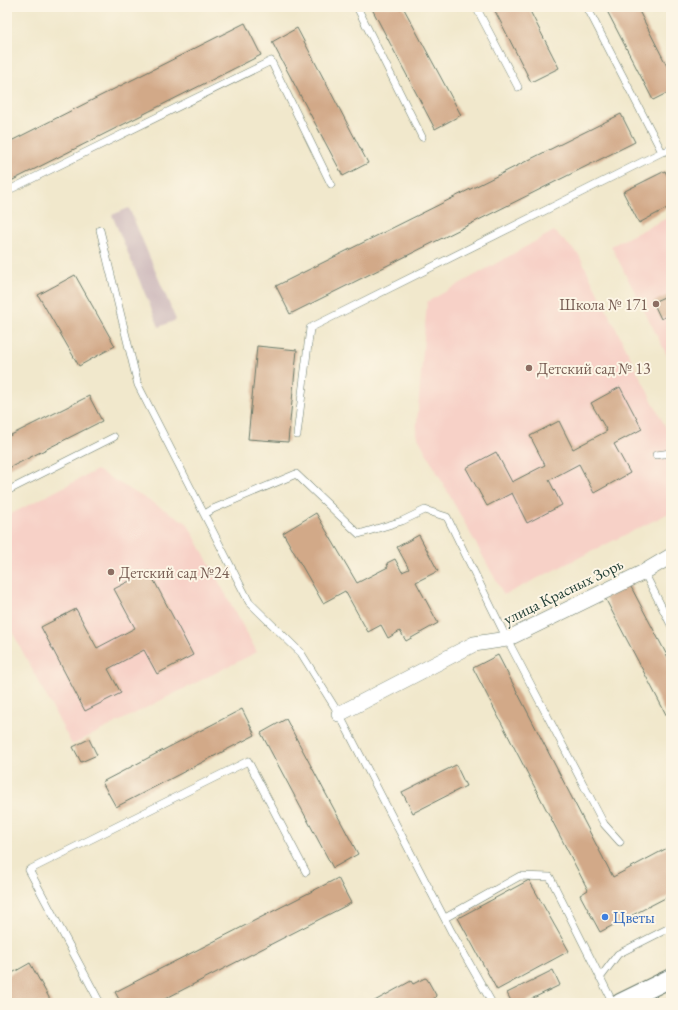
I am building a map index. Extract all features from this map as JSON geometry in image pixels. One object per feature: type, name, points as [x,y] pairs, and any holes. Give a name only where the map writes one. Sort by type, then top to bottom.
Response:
[{"type":"street","name":"улица Красных Зорь","points":[[339,714],[474,644],[507,640],[644,572],[671,556]]},
{"type":"street","points":[[620,1003],[671,978]]},
{"type":"lane","points":[[357,7],[422,137]]},
{"type":"lane","points":[[476,7],[518,87]]},
{"type":"lane","points":[[587,7],[662,152]]},
{"type":"lane","points":[[7,191],[270,61],[331,184]]},
{"type":"lane","points":[[297,435],[310,328],[662,152],[671,150]]},
{"type":"lane","points":[[100,230],[138,385],[249,602],[301,653],[339,714],[451,931],[492,1003]]},
{"type":"lane","points":[[7,491],[114,437]]},
{"type":"lane","points":[[656,455],[671,453]]},
{"type":"lane","points":[[205,514],[213,509],[296,474],[359,534],[402,521],[425,510],[447,517],[507,640],[604,824],[620,842]]},
{"type":"lane","points":[[644,572],[671,625]]},
{"type":"lane","points":[[100,1003],[29,870],[248,761],[306,872]]},
{"type":"lane","points":[[445,918],[520,876],[550,877],[613,1003]]},
{"type":"lane","points":[[600,978],[618,954],[671,927]]},
{"type":"shaded area","points":[[129,208],[176,320],[159,327],[112,215]]},
{"type":"shaded area","name":"Школа № 171","points":[[671,216],[671,363],[611,246]]},
{"type":"shaded area","name":"Детский сад № 13","points":[[554,231],[579,255],[671,438],[671,512],[504,595],[416,434],[427,302]]},
{"type":"shaded area","name":"Детский сад №24","points":[[97,470],[187,523],[257,652],[72,745],[7,622],[7,516]]},
{"type":"building","points":[[371,7],[403,7],[461,115],[435,129]]},
{"type":"building","points":[[493,7],[528,7],[559,68],[531,82]]},
{"type":"building","points":[[605,7],[637,7],[671,74],[671,91],[653,100]]},
{"type":"building","points":[[245,23],[261,55],[7,183],[7,143]]},
{"type":"building","points":[[297,28],[368,163],[343,176],[272,42]]},
{"type":"building","points":[[621,114],[635,142],[290,314],[276,286]]},
{"type":"building","points":[[665,171],[671,183],[671,206],[639,223],[623,192]]},
{"type":"building","points":[[75,275],[115,346],[79,366],[38,295]]},
{"type":"building","points":[[671,294],[671,314],[661,319],[653,302]]},
{"type":"building","points":[[257,346],[297,350],[288,442],[248,439]]},
{"type":"building","points":[[620,387],[642,429],[614,444],[630,473],[594,493],[579,464],[549,480],[562,505],[527,523],[512,493],[487,506],[466,468],[496,452],[512,482],[545,465],[530,436],[559,421],[573,449],[607,431],[591,403]]},
{"type":"building","points":[[89,396],[102,421],[7,469],[7,437]]},
{"type":"building","points":[[316,513],[357,583],[388,567],[387,563],[395,559],[402,572],[409,569],[397,547],[419,535],[438,571],[416,582],[438,623],[406,641],[400,631],[388,638],[381,625],[368,632],[345,591],[323,603],[283,533]]},
{"type":"building","points":[[149,571],[193,655],[157,674],[144,650],[108,669],[121,693],[85,711],[41,627],[76,609],[97,648],[135,628],[114,589]]},
{"type":"building","points":[[630,585],[671,663],[671,724],[605,598]]},
{"type":"building","points":[[498,655],[613,877],[671,846],[671,895],[600,932],[580,895],[588,890],[473,668]]},
{"type":"building","points":[[242,709],[255,735],[116,807],[102,782]]},
{"type":"building","points":[[286,719],[358,854],[333,868],[261,733]]},
{"type":"building","points":[[89,739],[97,755],[81,762],[73,747]]},
{"type":"building","points":[[456,765],[466,786],[413,813],[402,792]]},
{"type":"building","points":[[338,878],[351,903],[157,1003],[121,1003],[115,992]]},
{"type":"building","points":[[529,880],[569,951],[497,990],[458,918]]},
{"type":"building","points":[[30,963],[52,1003],[7,1003],[7,976]]},
{"type":"building","points":[[553,970],[560,985],[523,1003],[512,1003],[507,993]]},
{"type":"building","points":[[425,978],[436,995],[435,998],[426,1003],[371,1003],[411,981],[413,984]]},
{"type":"place","name":"Школа № 171","points":[[656,304]]},
{"type":"place","name":"Детский сад № 13","points":[[529,368]]},
{"type":"place","name":"Детский сад №24","points":[[111,572]]},
{"type":"place","name":"Цветы","points":[[605,917]]}]
